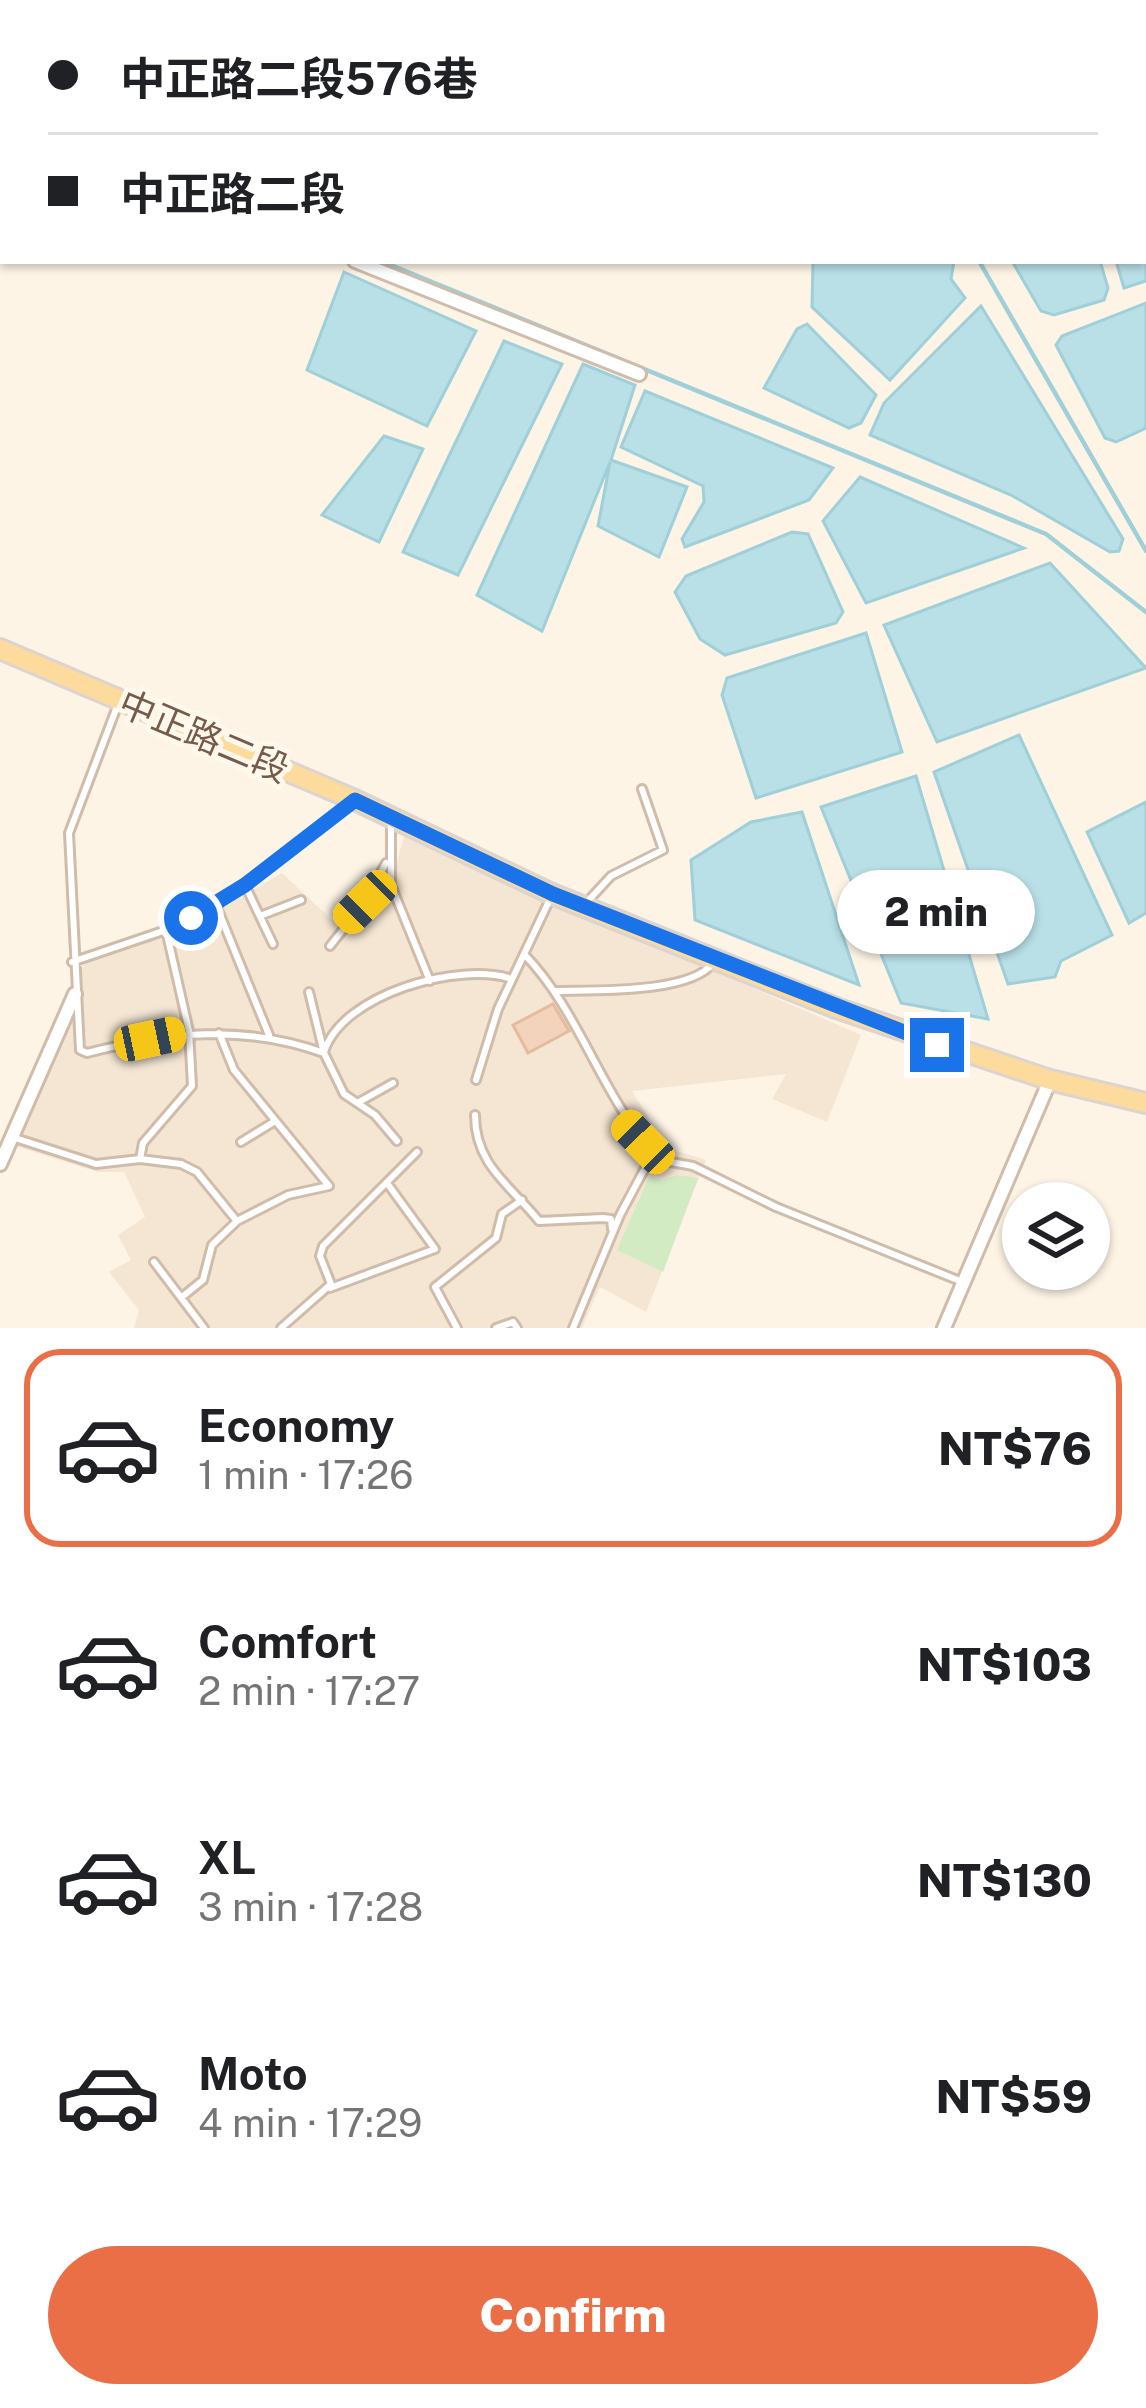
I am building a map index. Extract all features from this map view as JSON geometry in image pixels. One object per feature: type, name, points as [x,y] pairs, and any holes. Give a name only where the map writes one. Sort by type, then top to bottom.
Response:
[{"type":"main road","name":"中正路二段","points":[[0,649],[355,800],[553,894],[836,1008],[1050,1080],[1146,1103]]},
{"type":"street","points":[[364,264],[639,374]]},
{"type":"street","points":[[0,1164],[74,994]]},
{"type":"street","points":[[944,1328],[1050,1080]]},
{"type":"lane","points":[[120,700],[69,833],[78,1043],[87,1053],[189,1031],[270,1037],[324,1053]]},
{"type":"lane","points":[[585,905],[611,876],[663,850],[642,789]]},
{"type":"lane","points":[[72,962],[166,930],[216,905],[355,800]]},
{"type":"lane","points":[[392,817],[388,860],[392,885],[430,981]]},
{"type":"lane","points":[[330,946],[365,902],[388,860]]},
{"type":"lane","points":[[245,885],[273,944]]},
{"type":"lane","points":[[476,1080],[512,979],[553,894]]},
{"type":"lane","points":[[260,916],[301,900]]},
{"type":"lane","points":[[216,905],[270,1037]]},
{"type":"lane","points":[[140,1160],[148,1136],[190,1093],[189,1031],[166,930]]},
{"type":"lane","points":[[524,954],[555,992],[625,1123],[660,1160],[694,1166],[776,1207],[964,1282]]},
{"type":"lane","points":[[555,992],[663,985],[706,972],[717,957]]},
{"type":"lane","points":[[324,1053],[331,1033],[354,1008],[430,981],[482,970],[512,979]]},
{"type":"lane","points":[[309,992],[324,1053],[344,1094],[397,1141]]},
{"type":"lane","points":[[182,1298],[202,1280],[212,1245],[237,1221],[288,1195],[329,1186],[272,1123],[234,1070],[219,1033]]},
{"type":"lane","points":[[358,1103],[393,1083]]},
{"type":"lane","points":[[476,1115],[475,1133],[487,1166],[543,1224],[611,1219],[613,1234]]},
{"type":"lane","points":[[241,1142],[272,1123]]},
{"type":"lane","points":[[12,1137],[96,1164],[140,1160],[190,1167],[237,1221]]},
{"type":"lane","points":[[328,1288],[330,1280],[320,1251],[417,1152]]},
{"type":"lane","points":[[572,1328],[645,1168],[660,1160]]},
{"type":"lane","points":[[281,1328],[328,1288],[434,1249],[387,1183]]},
{"type":"lane","points":[[457,1328],[435,1287],[496,1238],[502,1214],[522,1200]]},
{"type":"lane","points":[[154,1262],[204,1328]]},
{"type":"lane","points":[[496,1328],[513,1322],[517,1328]]},
{"type":"shaded area","points":[[404,836],[861,1035],[827,1122],[772,1099],[786,1074],[632,1091],[667,1148],[706,1160],[646,1312],[600,1287],[582,1328],[134,1328],[139,1310],[109,1272],[131,1260],[118,1235],[145,1217],[124,1172],[98,1172],[18,1147],[84,964],[189,928],[282,873],[346,933],[396,865]]},
{"type":"green space","points":[[677,1175],[698,1178],[663,1272],[617,1250],[649,1177],[663,1180]]},
{"type":"water","points":[[813,264],[954,264],[951,279],[965,298],[890,380],[812,307]]},
{"type":"water","points":[[1014,264],[1101,264],[1108,288],[1104,300],[1054,315],[1041,311]]},
{"type":"water","points":[[1117,264],[1146,264],[1146,281],[1124,288]]},
{"type":"water","points":[[344,272],[476,331],[427,426],[307,370]]},
{"type":"water","points":[[1146,303],[1146,428],[1116,442],[1105,438],[1056,345],[1062,336]]},
{"type":"water","points":[[981,306],[1123,539],[1119,551],[1110,552],[1011,495],[870,435],[884,403]]},
{"type":"water","points":[[807,324],[876,395],[861,423],[849,428],[764,388],[797,329]]},
{"type":"water","points":[[504,341],[562,364],[458,575],[403,552]]},
{"type":"water","points":[[583,364],[635,385],[611,460],[687,487],[659,557],[598,526],[610,462],[542,631],[477,595]]},
{"type":"water","points":[[645,391],[833,468],[809,500],[685,547],[682,539],[704,502],[703,486],[621,447]]},
{"type":"water","points":[[384,436],[423,449],[379,542],[322,515]]},
{"type":"water","points":[[860,477],[1024,548],[866,603],[823,521]]},
{"type":"water","points":[[792,532],[808,534],[843,612],[836,623],[725,655],[700,639],[675,592],[686,576]]},
{"type":"water","points":[[1050,563],[1146,668],[937,742],[884,625]]},
{"type":"water","points":[[866,633],[902,752],[756,798],[722,695],[727,678]]},
{"type":"water","points":[[1019,735],[1112,935],[1061,961],[1055,977],[1008,984],[934,772]]},
{"type":"water","points":[[916,776],[988,1019],[901,1003],[821,807]]},
{"type":"water","points":[[1146,802],[1146,913],[1129,923],[1087,832]]},
{"type":"water","points":[[802,812],[859,985],[695,920],[691,860],[751,822]]},
{"type":"building","points":[[553,1004],[569,1031],[528,1053],[513,1025]]},
{"type":"waterway","points":[[388,264],[1046,534],[1146,612]]},
{"type":"waterway","points":[[981,264],[1146,551]]},
{"type":"route","points":[[191,918],[245,885],[355,800],[553,894],[937,1045]]}]
